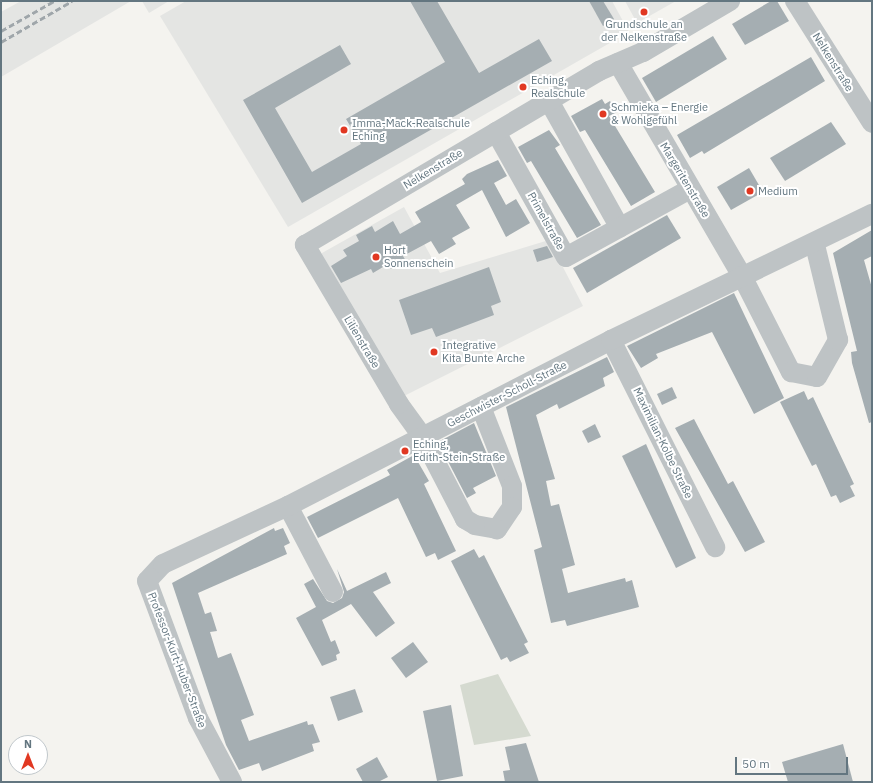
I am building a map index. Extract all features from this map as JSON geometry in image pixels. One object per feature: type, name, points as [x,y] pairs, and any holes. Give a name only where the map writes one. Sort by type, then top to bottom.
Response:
[{"type":"street","name":"Nelkenstraße","points":[[305,245],[549,101],[730,1]]},
{"type":"street","name":"Nelkenstraße","points":[[795,1],[872,123]]},
{"type":"street","name":"Margeritenstraße","points":[[618,63],[742,276],[791,372],[817,377],[838,340],[815,245]]},
{"type":"street","points":[[549,101],[620,228]]},
{"type":"street","name":"Primelstraße","points":[[496,132],[566,257],[690,189]]},
{"type":"street","name":"Geschwister-Scholl-Straße","points":[[147,581],[163,564],[288,506],[611,340],[742,276],[815,245],[872,214]]},
{"type":"street","name":"Lilienstraße","points":[[305,245],[399,404],[422,436],[465,519],[474,525],[497,529],[512,507],[512,486],[481,407]]},
{"type":"street","name":"Maximilian-Kolbe Straße","points":[[611,340],[715,547]]},
{"type":"street","points":[[288,506],[333,592]]},
{"type":"street","name":"Professor-Kurt-Huber-Straße","points":[[147,581],[198,718],[232,782]]},
{"type":"shaded area","points":[[21,1],[131,1],[1,77],[1,12]]},
{"type":"shaded area","points":[[142,1],[169,1],[149,13]]},
{"type":"shaded area","name":"Imma-Mack-Realschule Eching","points":[[186,1],[612,1],[629,32],[288,227],[160,16]]},
{"type":"shaded area","name":"Grundschule an der Nelkenstraße","points":[[625,1],[676,1],[637,23]]},
{"type":"shaded area","name":"Integrative Kita Bunte Arche","points":[[404,207],[440,273],[549,240],[583,306],[402,397],[321,260],[322,253]]},
{"type":"shaded area","points":[[498,674],[531,736],[474,745],[460,685]]},
{"type":"building","points":[[410,1],[437,1],[479,73],[539,39],[552,61],[302,203],[243,100],[340,45],[351,64],[275,108],[312,172],[361,144],[346,119],[445,62]]},
{"type":"building","points":[[589,1],[603,1],[614,19],[603,26]]},
{"type":"building","points":[[771,1],[777,1],[789,21],[745,45],[732,24]]},
{"type":"building","points":[[713,36],[727,59],[656,102],[642,78]]},
{"type":"building","points":[[811,57],[825,81],[704,154],[702,151],[690,158],[677,135]]},
{"type":"building","points":[[602,99],[605,104],[610,101],[617,112],[609,116],[655,192],[631,206],[585,130],[580,132],[571,116]]},
{"type":"building","points":[[831,122],[846,144],[785,181],[770,158]]},
{"type":"building","points":[[549,130],[560,145],[555,148],[601,225],[577,238],[531,161],[527,163],[518,147]]},
{"type":"building","points":[[498,160],[507,176],[494,183],[506,205],[516,199],[530,223],[506,237],[482,190],[456,205],[470,228],[452,238],[456,244],[439,254],[431,241],[403,256],[406,261],[391,269],[388,264],[373,273],[371,269],[341,283],[331,266],[347,256],[343,250],[359,241],[356,235],[372,226],[375,232],[393,221],[400,234],[421,222],[415,212],[465,184],[462,179],[467,174]]},
{"type":"building","points":[[749,168],[763,192],[731,210],[717,187]]},
{"type":"building","points":[[667,215],[681,238],[587,293],[573,268]]},
{"type":"building","points":[[872,230],[872,256],[864,260],[872,288],[872,422],[869,423],[852,363],[851,352],[857,351],[833,253]]},
{"type":"building","points":[[547,246],[553,257],[537,262],[533,250]]},
{"type":"building","points":[[489,267],[501,302],[491,306],[494,315],[436,337],[432,328],[411,335],[399,300]]},
{"type":"building","points":[[734,293],[784,398],[754,414],[712,332],[656,354],[658,358],[641,368],[627,346]]},
{"type":"building","points":[[607,357],[614,372],[603,378],[605,386],[559,409],[557,404],[536,415],[555,479],[546,481],[551,506],[559,504],[575,565],[562,569],[568,593],[625,578],[626,582],[632,580],[639,607],[567,626],[565,620],[551,623],[534,550],[542,547],[506,407]]},
{"type":"building","points":[[672,387],[677,398],[662,405],[657,394]]},
{"type":"building","points":[[804,391],[808,400],[813,397],[854,484],[850,486],[855,496],[840,503],[836,495],[831,497],[816,464],[812,466],[780,402]]},
{"type":"building","points":[[694,419],[728,484],[733,481],[765,542],[745,552],[675,428]]},
{"type":"building","points":[[474,423],[496,476],[473,488],[476,493],[467,498],[438,442]]},
{"type":"building","points":[[595,424],[601,437],[588,443],[582,431]]},
{"type":"building","points":[[646,444],[696,558],[676,568],[622,456]]},
{"type":"building","points":[[414,455],[429,481],[424,484],[456,551],[438,560],[435,553],[426,557],[398,498],[318,538],[307,517],[390,475],[387,470]]},
{"type":"building","points":[[274,528],[275,531],[283,528],[290,543],[284,546],[287,554],[198,593],[205,614],[211,612],[217,631],[210,632],[218,658],[231,653],[254,715],[241,720],[249,741],[307,721],[308,725],[313,724],[320,742],[312,744],[314,751],[262,771],[259,763],[239,770],[226,745],[172,583]]},
{"type":"building","points":[[474,549],[479,558],[484,555],[528,642],[524,644],[529,653],[510,662],[507,657],[501,660],[451,561]]},
{"type":"building","points":[[337,569],[347,591],[386,572],[391,583],[373,592],[395,623],[376,637],[351,604],[322,620],[331,642],[335,640],[340,653],[336,655],[337,660],[322,666],[296,618],[316,607],[304,584],[313,579],[327,601],[333,603],[342,598],[344,592]]},
{"type":"building","points":[[413,642],[428,662],[406,678],[391,658]]},
{"type":"building","points":[[355,689],[363,712],[338,721],[330,697]]},
{"type":"building","points":[[451,705],[463,776],[437,781],[423,711]]},
{"type":"building","points":[[526,743],[539,782],[505,782],[503,771],[510,770],[505,747]]},
{"type":"building","points":[[843,744],[853,782],[788,782],[782,762]]},
{"type":"building","points":[[377,757],[388,777],[378,782],[363,782],[356,769]]},
{"type":"railway","points":[[1,31],[54,1]]},
{"type":"railway","points":[[1,42],[72,1]]},
{"type":"place","name":"Grundschule an der Nelkenstraße","points":[[644,12]]},
{"type":"place","name":"Eching, Realschule","points":[[523,87]]},
{"type":"place","name":"Schmieka – Energie & Wohlgefühl","points":[[603,114]]},
{"type":"place","name":"Imma-Mack-Realschule Eching","points":[[344,130]]},
{"type":"place","name":"Medium","points":[[750,191]]},
{"type":"place","name":"Hort Sonnenschein","points":[[376,257]]},
{"type":"place","name":"Integrative Kita Bunte Arche","points":[[434,352]]},
{"type":"place","name":"Eching, Edith-Stein-Straße","points":[[405,451]]}]
